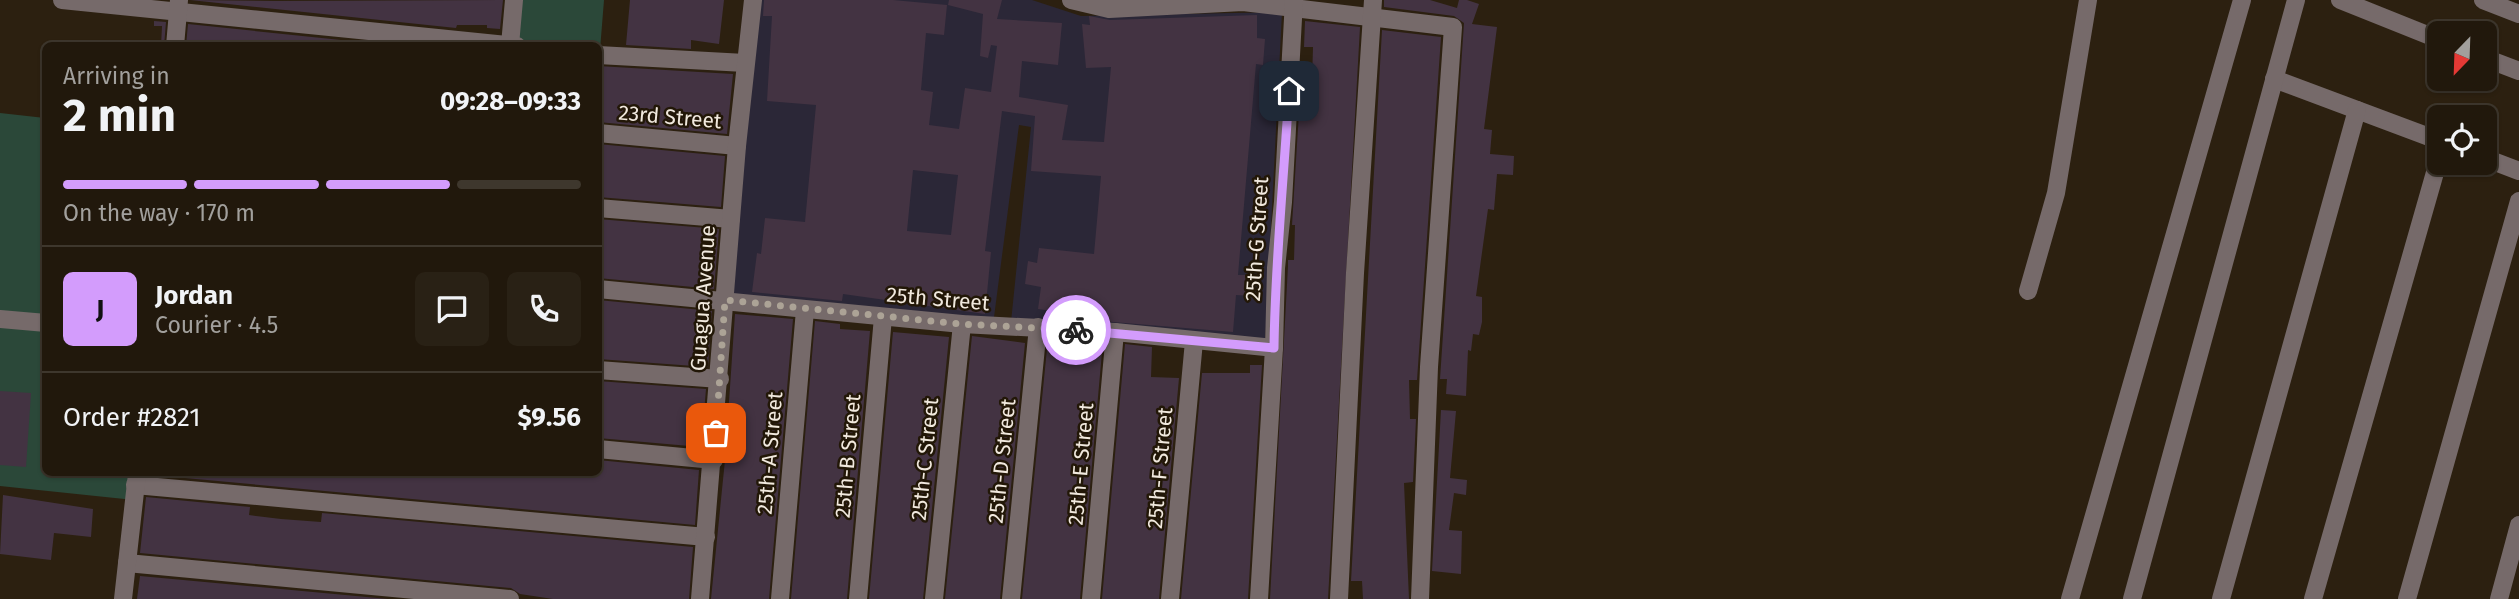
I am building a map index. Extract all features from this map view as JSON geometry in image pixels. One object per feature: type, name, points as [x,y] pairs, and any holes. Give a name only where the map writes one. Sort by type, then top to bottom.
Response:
[{"type":"street","points":[[62,0],[179,6],[485,42]]},
{"type":"street","points":[[510,42],[514,0]]},
{"type":"street","name":"Guagua Avenue","points":[[700,599],[714,460],[737,146],[753,0]]},
{"type":"street","points":[[1071,0],[1101,8],[1132,4],[1243,2],[1372,8],[1450,24],[1455,31],[1429,367],[1420,599]]},
{"type":"street","points":[[2028,291],[2056,193],[2088,0]]},
{"type":"street","points":[[2070,599],[2242,0]]},
{"type":"street","points":[[2132,599],[2296,0]]},
{"type":"street","points":[[2340,0],[2427,35]]},
{"type":"street","points":[[2483,0],[2519,14]]},
{"type":"street","name":"25th-G Street","points":[[1259,599],[1293,4]]},
{"type":"street","points":[[175,42],[179,6]]},
{"type":"street","points":[[1339,599],[1355,273],[1371,62],[1372,8]]},
{"type":"street","points":[[602,54],[745,63]]},
{"type":"street","points":[[2497,63],[2519,71]]},
{"type":"street","points":[[2274,79],[2427,136]]},
{"type":"street","points":[[2221,599],[2357,110]]},
{"type":"street","name":"23rd Street","points":[[602,133],[737,146]]},
{"type":"street","points":[[2497,163],[2519,171]]},
{"type":"street","points":[[2314,599],[2434,175]]},
{"type":"street","points":[[2407,599],[2519,201]]},
{"type":"street","points":[[602,208],[731,219]]},
{"type":"street","name":"25th Street","points":[[602,289],[961,324],[1115,332],[1274,348]]},
{"type":"street","name":"25th-A Street","points":[[780,599],[805,310]]},
{"type":"street","name":"25th-B Street","points":[[858,599],[883,317]]},
{"type":"street","points":[[0,319],[42,323]]},
{"type":"street","name":"25th-C Street","points":[[934,599],[961,324]]},
{"type":"street","name":"25th-D Street","points":[[1012,599],[1038,327]]},
{"type":"street","name":"25th-E Street","points":[[1091,599],[1115,332]]},
{"type":"street","name":"25th-F Street","points":[[1170,599],[1194,341]]},
{"type":"street","points":[[602,370],[720,379]]},
{"type":"street","points":[[602,449],[714,460]]},
{"type":"street","points":[[123,599],[136,479],[706,537]]},
{"type":"street","points":[[2499,599],[2519,525]]},
{"type":"street","points":[[127,563],[510,599]]},
{"type":"shaded area","points":[[757,0],[1032,0],[1081,16],[1282,12],[1265,344],[1011,322],[1031,127],[1019,125],[993,325],[733,299]]},
{"type":"green space","points":[[520,0],[604,0],[601,42],[517,42]]},
{"type":"green space","points":[[0,113],[42,118],[42,476],[136,476],[134,500],[0,486]]},
{"type":"building","points":[[190,0],[503,0],[500,29],[487,28],[487,25],[457,25],[456,28]]},
{"type":"building","points":[[630,0],[724,0],[719,44],[691,40],[691,49],[626,45]]},
{"type":"building","points":[[764,0],[893,0],[947,5],[944,35],[926,33],[921,90],[933,92],[929,125],[959,129],[965,88],[991,92],[997,46],[991,45],[988,58],[980,56],[983,14],[948,5],[949,0],[1002,0],[997,19],[1062,23],[1058,65],[1022,61],[1019,97],[1068,105],[1062,140],[1104,142],[1111,67],[1086,68],[1082,24],[1090,25],[1089,16],[1110,20],[1257,15],[1257,38],[1265,39],[1263,65],[1256,64],[1238,275],[1253,275],[1252,296],[1236,295],[1233,332],[1065,318],[1066,313],[1038,309],[1041,287],[1025,284],[1028,261],[1037,263],[1039,248],[1094,254],[1101,176],[1031,171],[1035,116],[1002,111],[985,251],[991,252],[985,314],[843,294],[842,301],[752,292],[757,253],[761,254],[765,218],[805,222],[816,105],[767,101],[772,16],[763,16]],"holes":[[[913,170],[958,175],[951,235],[907,231]]]},
{"type":"building","points":[[1384,0],[1430,0],[1457,8],[1459,0],[1467,0],[1479,4],[1472,24],[1497,27],[1484,129],[1492,130],[1490,154],[1514,156],[1513,175],[1497,174],[1494,210],[1488,209],[1476,296],[1482,297],[1482,322],[1479,335],[1473,334],[1471,351],[1468,350],[1466,396],[1446,394],[1447,379],[1440,379],[1464,23],[1454,16],[1384,7]]},
{"type":"building","points":[[154,21],[166,22],[164,42],[161,42],[162,26],[154,26]]},
{"type":"building","points":[[1305,21],[1360,27],[1328,599],[1270,599],[1288,260],[1294,260],[1295,225],[1292,225],[1301,80],[1312,81],[1313,47],[1304,47]]},
{"type":"building","points":[[188,24],[361,42],[186,42]]},
{"type":"building","points":[[1382,30],[1441,37],[1417,380],[1409,380],[1410,419],[1416,419],[1413,482],[1404,483],[1409,599],[1363,599],[1362,581],[1351,581]]},
{"type":"building","points":[[602,66],[733,74],[727,134],[602,122]]},
{"type":"building","points":[[602,144],[725,156],[721,207],[602,197]]},
{"type":"building","points":[[602,219],[719,229],[714,289],[602,278]]},
{"type":"building","points":[[602,300],[712,311],[708,367],[602,359]]},
{"type":"building","points":[[735,314],[793,319],[769,599],[711,599],[725,460]]},
{"type":"building","points":[[815,321],[840,324],[840,329],[870,331],[847,599],[791,599]]},
{"type":"building","points":[[893,332],[949,337],[923,599],[869,599]]},
{"type":"building","points":[[972,336],[1025,343],[1000,599],[945,599]]},
{"type":"building","points":[[1073,341],[1092,342],[1091,351],[1102,352],[1080,599],[1022,599],[1047,349],[1072,352]]},
{"type":"building","points":[[1125,344],[1152,347],[1151,377],[1179,378],[1159,599],[1102,599]]},
{"type":"building","points":[[1250,365],[1262,365],[1248,599],[1181,599],[1202,373],[1250,373]]},
{"type":"building","points":[[602,381],[706,389],[701,447],[602,438]]},
{"type":"building","points":[[0,391],[31,393],[26,467],[0,465]]},
{"type":"building","points":[[1441,410],[1456,411],[1450,478],[1467,480],[1466,495],[1454,493],[1449,530],[1462,531],[1461,574],[1432,571]]},
{"type":"building","points":[[602,460],[699,470],[695,525],[163,476],[602,476]]},
{"type":"building","points":[[3,495],[93,509],[91,537],[54,533],[51,560],[0,554]]},
{"type":"building","points":[[146,497],[250,507],[249,515],[281,519],[321,522],[322,513],[693,547],[689,599],[553,599],[520,594],[511,588],[140,553]]},
{"type":"building","points":[[140,576],[388,599],[137,599]]},
{"type":"way so far","points":[[716,433],[725,300],[961,324],[1076,330]]},
{"type":"route","points":[[1076,330],[1274,348],[1276,268],[1283,202],[1289,91]]}]
